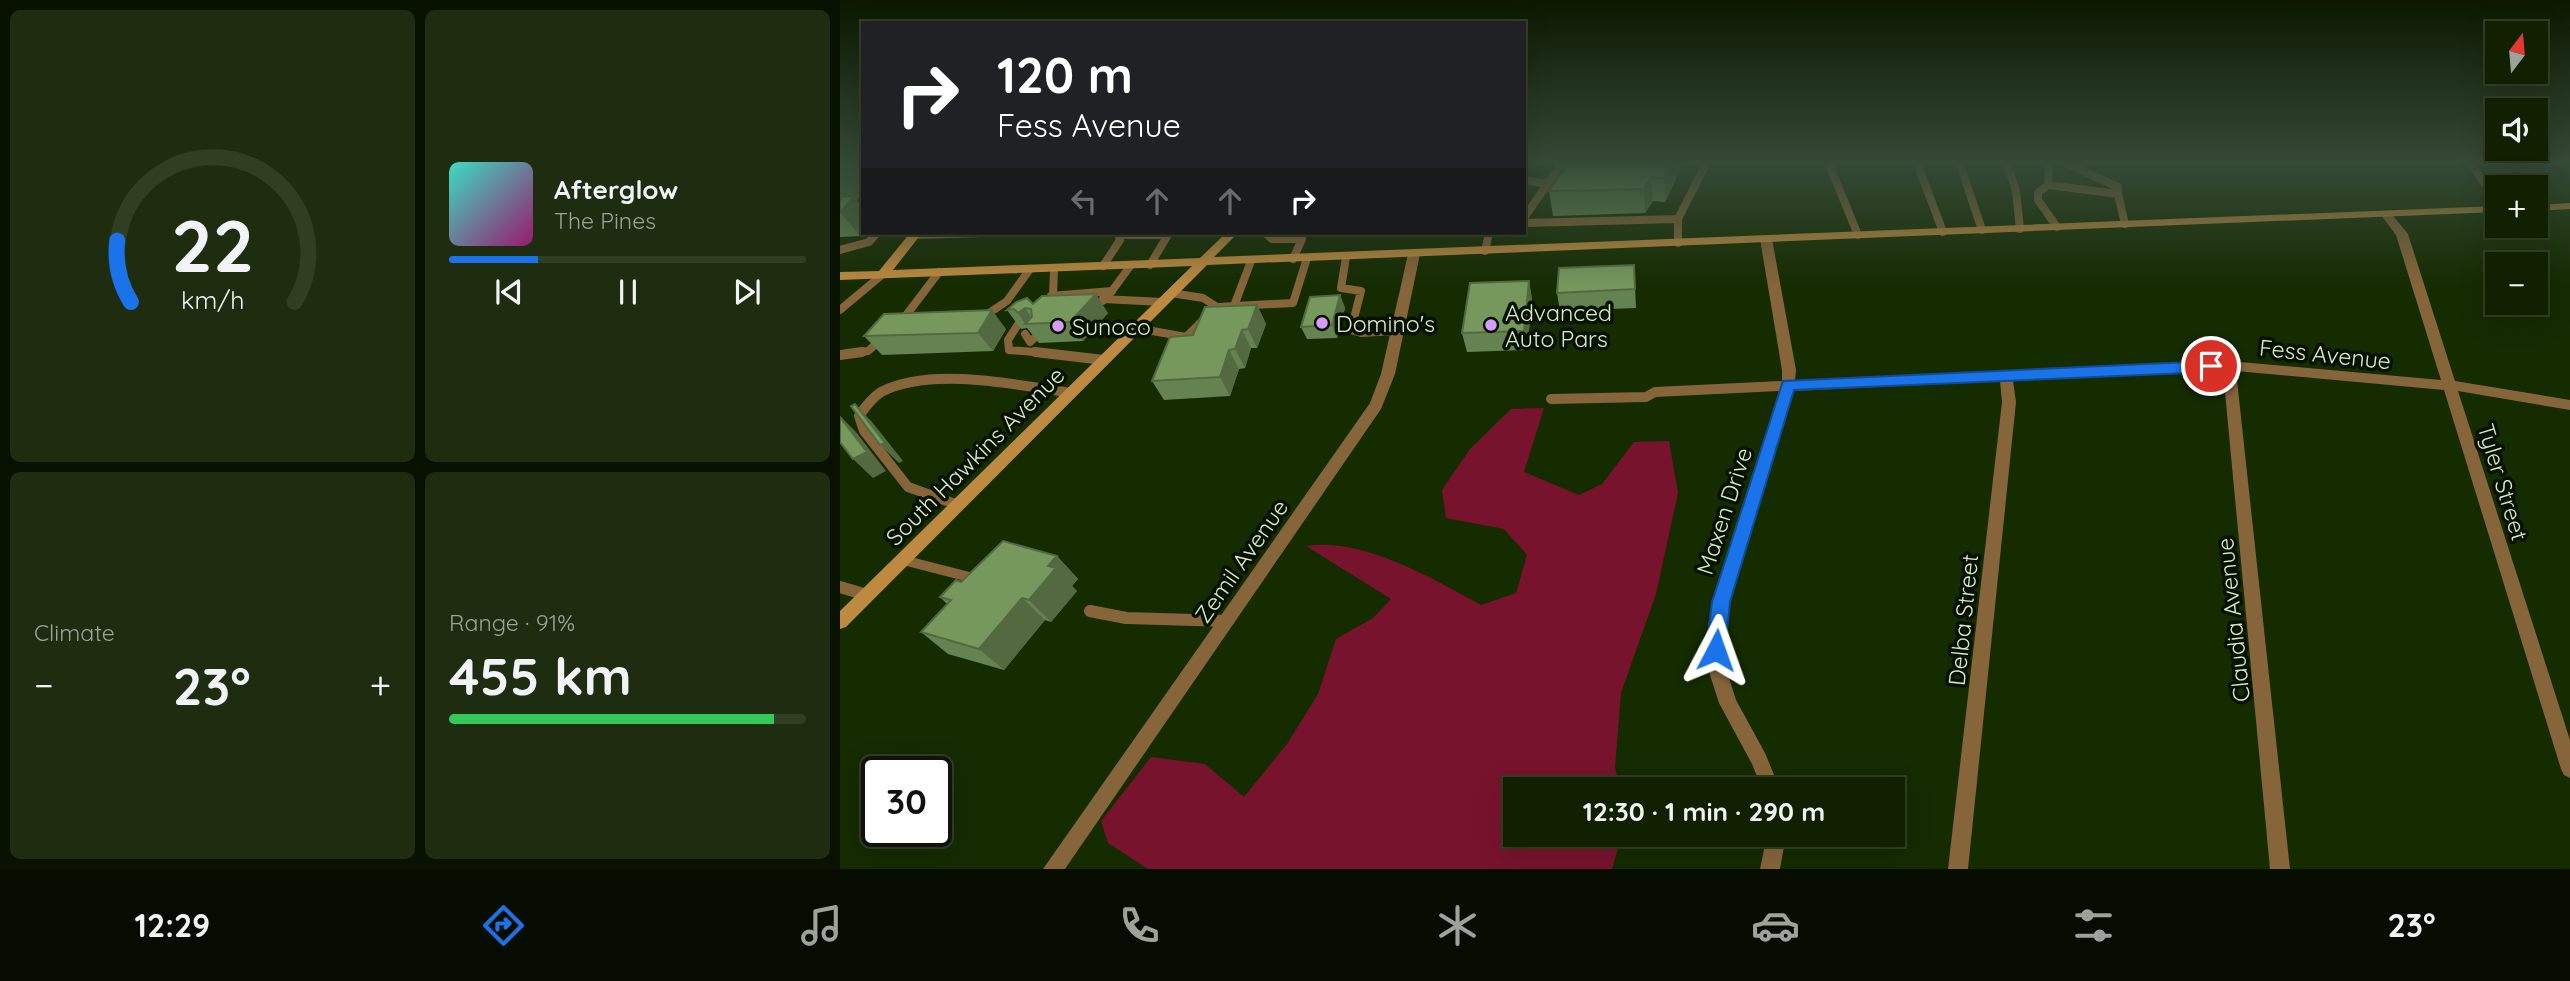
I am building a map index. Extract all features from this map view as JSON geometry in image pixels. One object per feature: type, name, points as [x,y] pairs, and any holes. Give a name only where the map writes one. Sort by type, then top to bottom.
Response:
[{"type":"main road","points":[[2548,207],[2570,206]]},
{"type":"main road","points":[[840,276],[2485,210]]},
{"type":"main road","points":[[883,274],[914,235]]},
{"type":"main road","name":"South Hawkins Avenue","points":[[840,622],[1230,235]]},
{"type":"street","name":"Tyler Street","points":[[2386,214],[2402,234],[2570,769]]},
{"type":"street","name":"Maxen Drive","points":[[1766,239],[1789,370],[1788,384],[1716,624],[1717,663],[1728,703],[1766,777]]},
{"type":"street","name":"Zemil Avenue","points":[[1053,869],[1376,405],[1388,374],[1414,254]]},
{"type":"street","name":"Fess Avenue","points":[[1655,393],[1788,384],[2229,366],[2485,389],[2570,405]]},
{"type":"street","name":"Claudia Avenue","points":[[2229,366],[2280,869]]},
{"type":"street","name":"Delba Street","points":[[1958,869],[2009,402],[2006,375]]},
{"type":"street","points":[[1770,869],[1774,847]]},
{"type":"lane","points":[[1678,243],[1678,219],[1685,205]]},
{"type":"lane","points":[[1846,205],[1858,235]]},
{"type":"lane","points":[[1933,205],[1943,232]]},
{"type":"lane","points":[[1974,205],[1982,230]]},
{"type":"lane","points":[[2017,205],[2020,229]]},
{"type":"lane","points":[[2041,205],[2057,227]]},
{"type":"lane","points":[[2120,205],[2125,224]]},
{"type":"lane","points":[[1526,220],[1678,219]]},
{"type":"lane","points":[[840,250],[869,242],[875,235]]},
{"type":"lane","points":[[1103,266],[1120,240],[1119,235]]},
{"type":"lane","points":[[1150,265],[1167,235]]},
{"type":"lane","points":[[1485,251],[1489,235]]},
{"type":"lane","points":[[1268,236],[1302,239],[1293,259]]},
{"type":"lane","points":[[1346,257],[1341,288],[1361,291],[1351,330],[1361,333],[1396,331]]},
{"type":"lane","points":[[1062,302],[1107,297],[1203,298],[1217,307],[1293,303],[1307,258]]},
{"type":"lane","points":[[1234,306],[1251,261]]},
{"type":"lane","points":[[1062,302],[1090,307],[1107,297],[1131,265]]},
{"type":"lane","points":[[1054,268],[1062,302]]},
{"type":"lane","points":[[974,318],[999,309],[1030,269]]},
{"type":"lane","points":[[840,355],[869,351],[902,320],[939,272]]},
{"type":"lane","points":[[840,310],[883,274]]},
{"type":"lane","points":[[1091,301],[1107,297]]},
{"type":"lane","points":[[1136,328],[1186,337],[1217,307]]},
{"type":"lane","points":[[1031,311],[1021,318],[1007,347],[1027,342],[1040,333]]},
{"type":"lane","points":[[902,320],[914,320]]},
{"type":"lane","points":[[1027,342],[1104,360]]},
{"type":"lane","points":[[958,505],[908,487],[864,431],[859,416],[868,402],[883,391],[902,385],[982,380],[1070,393]]},
{"type":"lane","points":[[1551,399],[1646,397],[1655,393]]},
{"type":"lane","points":[[903,560],[984,581]]},
{"type":"lane","points":[[840,587],[867,596]]},
{"type":"lane","points":[[1090,611],[1126,618],[1227,621]]},
{"type":"shaded area","points":[[1544,408],[1524,472],[1579,495],[1602,484],[1634,442],[1669,441],[1678,493],[1656,594],[1621,693],[1615,767],[1617,777],[1503,777],[1503,847],[1618,847],[1612,869],[1148,869],[1108,843],[1101,821],[1151,757],[1205,764],[1244,797],[1287,744],[1318,694],[1336,639],[1373,618],[1391,599],[1306,546],[1328,545],[1374,554],[1397,562],[1481,605],[1516,593],[1527,555],[1504,529],[1446,518],[1442,490],[1470,449],[1511,409]]},
{"type":"building","points":[[1634,265],[1635,289],[1557,293],[1559,268]]},
{"type":"building","points":[[1529,281],[1524,331],[1462,333],[1470,283]]},
{"type":"building","points":[[1096,294],[1070,322],[1025,324],[1032,317],[1031,309],[1025,308],[1018,313],[1014,309],[1007,310],[1016,302],[1027,298],[1033,304],[1042,296]]},
{"type":"building","points":[[1340,295],[1332,325],[1301,327],[1310,297]]},
{"type":"building","points":[[1257,305],[1248,329],[1242,330],[1235,349],[1229,350],[1220,377],[1152,381],[1170,337],[1193,335],[1205,307]]},
{"type":"building","points":[[992,310],[978,333],[864,336],[884,314]]},
{"type":"building","points":[[855,404],[885,443],[880,445],[851,406]]},
{"type":"building","points":[[840,417],[867,452],[853,459],[840,442]]},
{"type":"building","points":[[1003,541],[1057,556],[1048,566],[1056,568],[1029,600],[1022,598],[979,649],[921,632],[951,600],[940,597],[956,580],[961,582]]},
{"type":"place","name":"Domino's","points":[[1322,323]]},
{"type":"place","name":"Advanced Auto Pars","points":[[1491,325]]},
{"type":"place","name":"Sunoco","points":[[1058,326]]},
{"type":"route","points":[[1716,650],[1716,624],[1721,602],[1785,403],[1788,384],[2211,366]]}]
